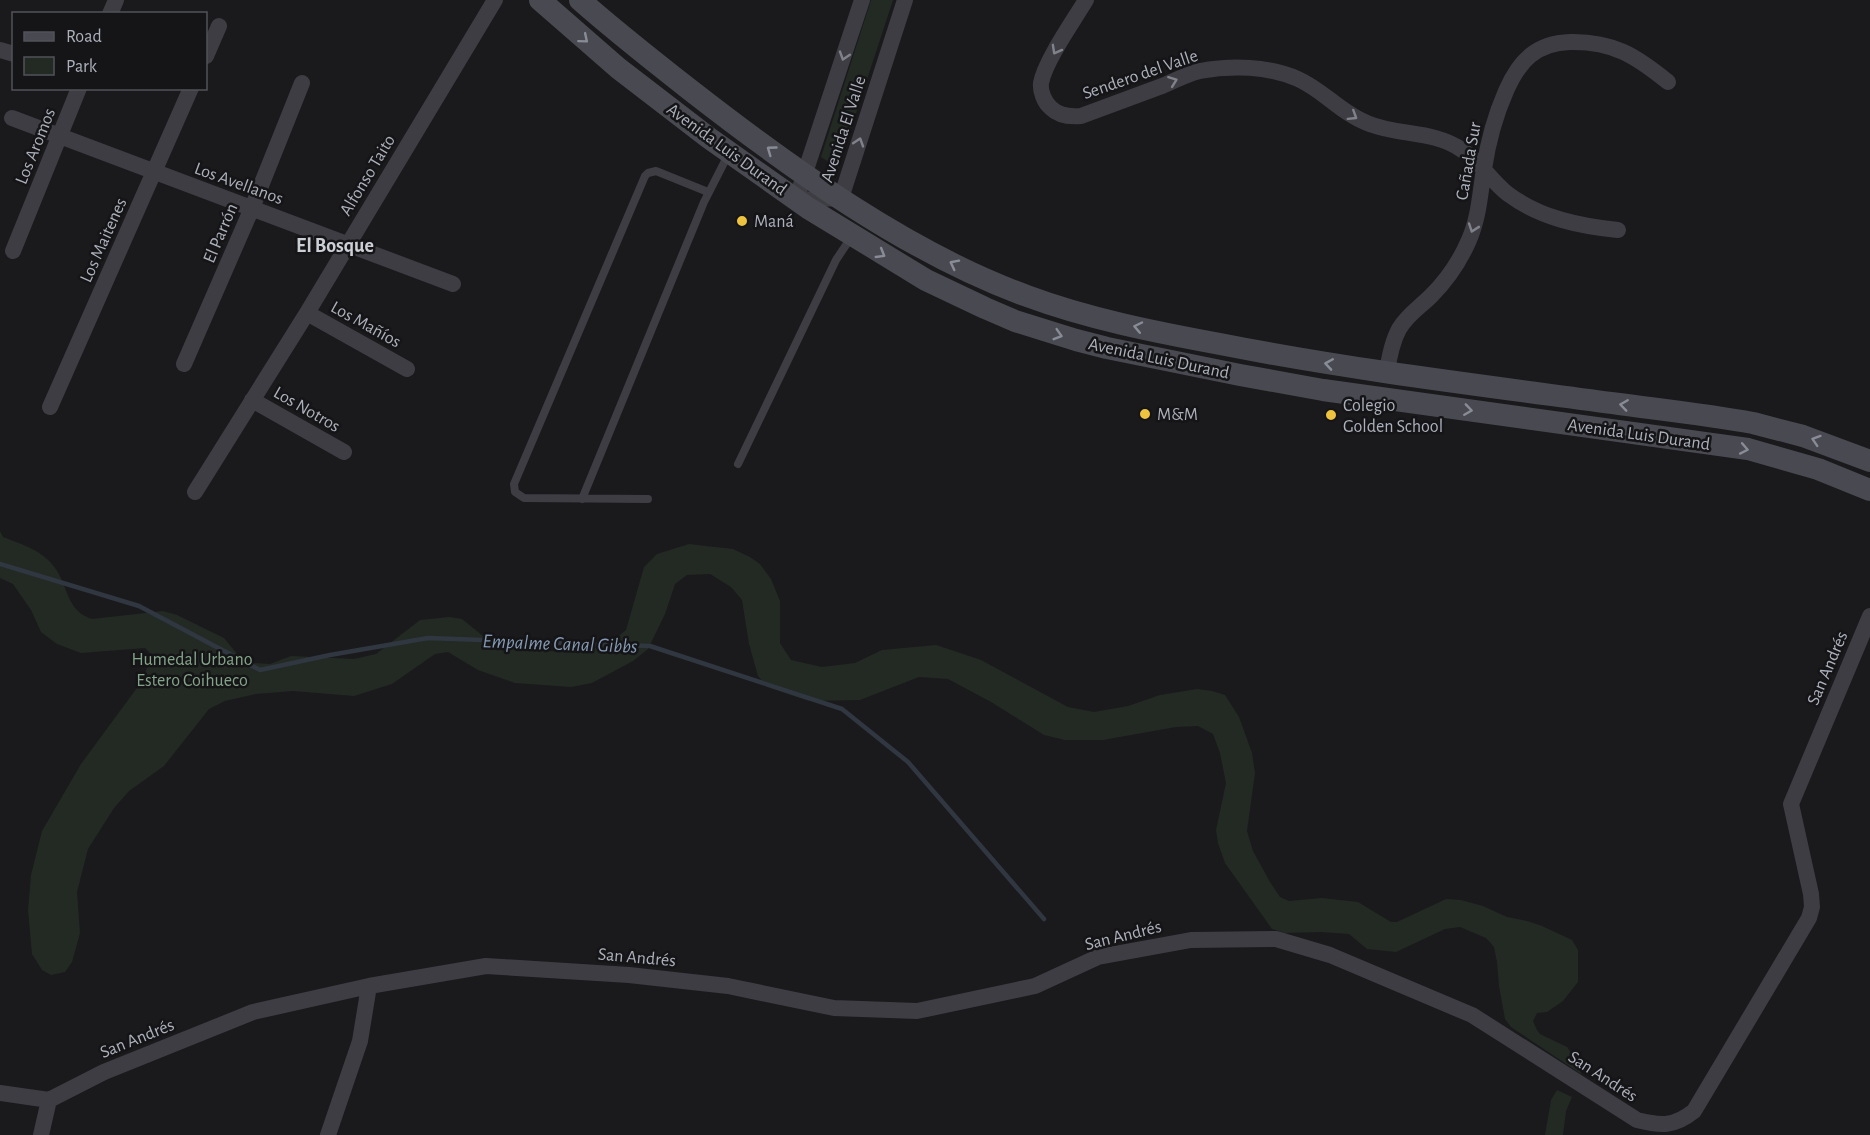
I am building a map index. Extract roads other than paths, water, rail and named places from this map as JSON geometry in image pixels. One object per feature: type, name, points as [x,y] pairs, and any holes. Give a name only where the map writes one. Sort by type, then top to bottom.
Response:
[{"type":"street","name":"Alfonso Taito","points":[[195,492],[307,313],[495,0]]},
{"type":"street","name":"Avenida Luis Durand","points":[[540,0],[618,68],[729,153],[796,200],[926,280],[985,308],[1045,331],[1097,345],[1230,374],[1323,390],[1748,449],[1818,469],[1870,490]]},
{"type":"street","name":"Avenida Luis Durand","points":[[580,0],[635,47],[725,117],[841,198],[910,241],[966,271],[1054,306],[1190,339],[1280,355],[1753,423],[1803,436],[1870,461]]},
{"type":"street","name":"Avenida El Valle","points":[[862,0],[796,200],[841,198],[905,0]]},
{"type":"street","name":"Sendero del Valle","points":[[1086,0],[1050,62],[1041,83],[1043,98],[1058,113],[1065,116],[1081,116],[1198,72],[1234,68],[1268,70],[1309,84],[1352,116],[1368,124],[1451,143],[1470,156],[1508,194],[1542,213],[1581,225],[1618,230]]},
{"type":"street","points":[[207,54],[219,26]]},
{"type":"street","name":"Cañada Sur","points":[[1387,372],[1390,354],[1400,327],[1443,283],[1463,252],[1479,208],[1490,137],[1497,114],[1512,78],[1524,60],[1542,48],[1559,43],[1598,44],[1614,48],[1645,63],[1668,82]]},
{"type":"street","name":"El Parrón","points":[[184,363],[252,208],[302,83]]},
{"type":"street","name":"Los Aromos","points":[[12,251],[78,90]]},
{"type":"street","name":"Los Maitenes","points":[[50,407],[190,90]]},
{"type":"street","name":"Los Avellanos","points":[[12,118],[453,284]]},
{"type":"street","name":"Los Mañíos","points":[[307,313],[407,369]]},
{"type":"street","name":"Los Notros","points":[[252,400],[344,452]]},
{"type":"street","name":"San Andrés","points":[[49,1100],[104,1072],[253,1012],[369,986],[486,966],[629,975],[717,985],[834,1008],[917,1011],[1035,986],[1098,957],[1191,940],[1276,939],[1330,955],[1472,1015],[1637,1120],[1654,1125],[1672,1124],[1684,1119],[1694,1111],[1809,918],[1812,907],[1811,894],[1791,804],[1870,616]]},
{"type":"street","points":[[328,1135],[360,1041],[369,986]]},
{"type":"street","points":[[0,1093],[49,1100],[41,1135]]},
{"type":"lane","points":[[582,499],[708,192],[729,153]]},
{"type":"lane","points":[[648,499],[524,498],[515,492],[514,484],[645,176],[656,171],[708,192]]},
{"type":"lane","points":[[738,464],[836,260],[852,236]]},
{"type":"waterway","name":"Empalme Canal Gibbs","points":[[0,564],[139,606],[260,670],[428,638],[650,646],[842,709],[908,762],[1044,919]]},
{"type":"place","name":"Maná","points":[[742,221]]},
{"type":"place","name":"M&M","points":[[1145,414]]},
{"type":"place","name":"Colegio Golden School","points":[[1331,415]]},
{"type":"district","name":"El Bosque","points":[[335,245]]},
{"type":"park label","name":"Humedal Urbano Estero Coihueco","points":[[192,669]]}]
